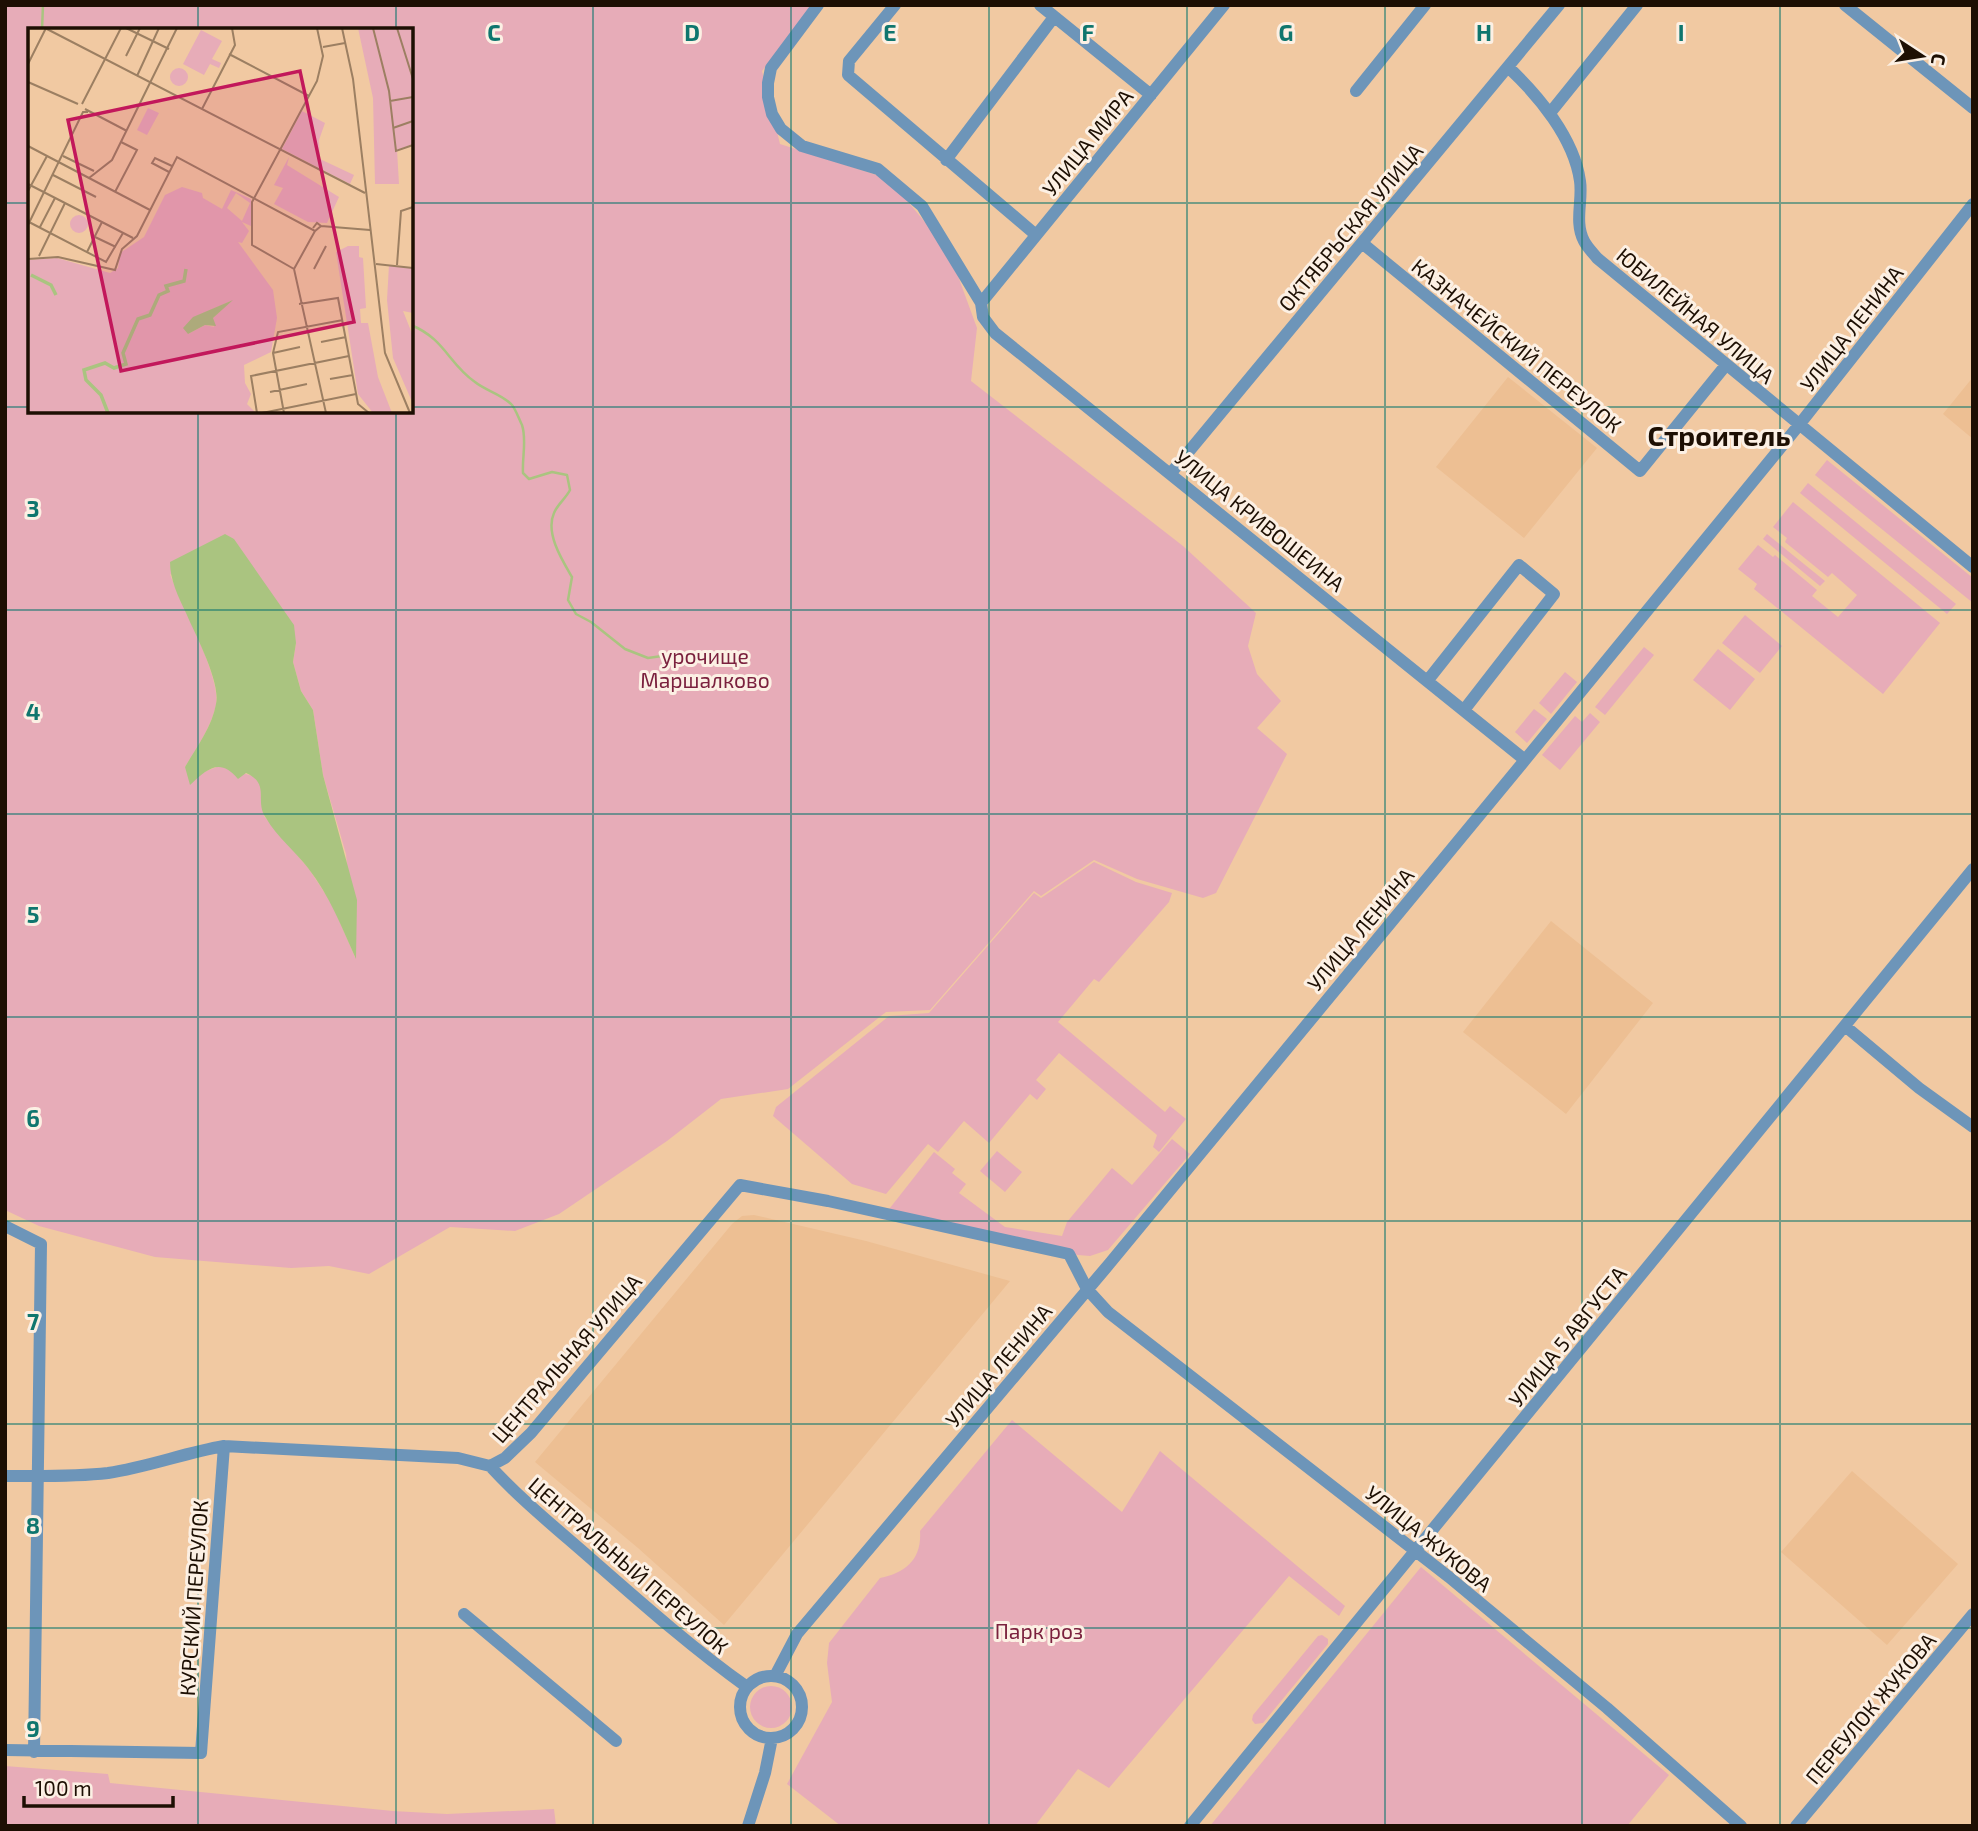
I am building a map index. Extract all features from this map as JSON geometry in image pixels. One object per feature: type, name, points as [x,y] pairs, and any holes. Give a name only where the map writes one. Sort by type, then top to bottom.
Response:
[{"type":"street","name":"УЛИЦА КРИВОШЕИНА","points":[[818,5],[771,68],[768,97],[772,114],[781,130],[802,146],[878,169],[922,206],[981,303],[983,317],[995,333],[1525,760]]},
{"type":"street","points":[[895,5],[849,61],[848,75],[1036,235]]},
{"type":"street","points":[[1040,5],[1151,95]]},
{"type":"street","name":"УЛИЦА МИРА","points":[[981,303],[1224,5]]},
{"type":"street","points":[[1356,91],[1425,5]]},
{"type":"street","name":"ОКТЯБРЬСКАЯ УЛИЦА","points":[[1171,473],[1559,5]]},
{"type":"street","points":[[1550,113],[1636,5]]},
{"type":"street","points":[[1845,5],[1973,108]]},
{"type":"street","points":[[946,160],[1054,17]]},
{"type":"street","name":"ЮБИЛЕЙНАЯ УЛИЦА","points":[[1508,67],[1550,113],[1575,159],[1580,183],[1580,224],[1583,240],[1609,269],[1973,567]]},
{"type":"street","name":"УЛИЦА ЛЕНИНА","points":[[775,1676],[797,1634],[1525,760],[1799,425],[1973,204]]},
{"type":"street","name":"КАЗНАЧЕЙСКИЙ ПЕРЕУЛОК","points":[[1362,243],[1640,471],[1726,365]]},
{"type":"street","points":[[1427,680],[1519,565],[1554,594],[1464,710]]},
{"type":"street","name":"УЛИЦА 5 АВГУСТА","points":[[1190,1826],[1973,869]]},
{"type":"street","points":[[1845,1026],[1919,1088],[1973,1127]]},
{"type":"street","name":"ЦЕНТРАЛЬНАЯ УЛИЦА","points":[[5,1476],[110,1472],[151,1465],[197,1450],[224,1446],[458,1458],[490,1466],[505,1458],[547,1414],[740,1185],[828,1201],[1069,1254],[1087,1289]]},
{"type":"street","points":[[5,1226],[41,1244],[34,1752],[5,1751]]},
{"type":"street","name":"УЛИЦА ЖУКОВА","points":[[1087,1289],[1108,1312],[1416,1551],[1607,1708],[1741,1826]]},
{"type":"street","name":"КУРСКИЙ ПЕРЕУЛОК","points":[[34,1752],[201,1753],[224,1446]]},
{"type":"street","name":"ЦЕНТРАЛЬНЫЙ ПЕРЕУЛОК","points":[[490,1466],[513,1491],[613,1578],[720,1668],[747,1687]]},
{"type":"street","points":[[464,1614],[616,1741]]},
{"type":"street","name":"ПЕРЕУЛОК ЖУКОВА","points":[[1796,1826],[1973,1614]]},
{"type":"street","points":[[775,1676],[795,1687],[802,1709],[793,1729],[783,1736],[772,1738],[760,1736],[750,1730],[743,1721],[740,1709],[747,1687],[765,1677],[775,1676]]},
{"type":"street","points":[[748,1826],[765,1773],[772,1738]]},
{"type":"shaded area","points":[[1508,377],[1597,448],[1524,538],[1436,467]]},
{"type":"shaded area","points":[[1973,377],[1973,439],[1943,414]]},
{"type":"shaded area","points":[[225,534],[234,539],[294,625],[296,643],[293,662],[301,691],[313,710],[323,775],[357,900],[356,959],[335,912],[316,879],[266,818],[261,805],[260,788],[254,777],[246,773],[238,779],[225,768],[219,767],[208,770],[190,785],[185,767],[211,721],[217,695],[206,658],[175,588],[170,562]]},
{"type":"shaded area","points":[[1551,921],[1653,1003],[1566,1114],[1463,1032]]},
{"type":"shaded area","points":[[754,1215],[866,1241],[1010,1281],[724,1625],[638,1548],[535,1462],[732,1224],[742,1216]]},
{"type":"shaded area","points":[[1852,1471],[1958,1564],[1887,1645],[1781,1552]]},
{"type":"green space","name":"урочище Маршалково","points":[[5,5],[813,5],[762,71],[780,144],[889,179],[929,227],[958,276],[977,328],[971,381],[1183,546],[1256,613],[1248,646],[1257,674],[1281,701],[1257,728],[1287,754],[1216,893],[1203,898],[1137,879],[1094,860],[1041,896],[1034,891],[930,1010],[886,1012],[788,1089],[721,1099],[667,1141],[559,1214],[515,1231],[450,1227],[369,1274],[329,1266],[291,1268],[155,1257],[39,1226],[5,1210]],"holes":[[[170,574],[296,643],[293,662],[301,691],[313,710],[323,775],[346,854],[355,957],[332,904],[309,869],[264,816],[262,789],[256,777],[219,766],[204,772],[185,767],[211,721],[216,705],[216,693],[207,659]]]},
{"type":"green space","points":[[1827,460],[1973,578],[1973,603],[1815,475]]},
{"type":"green space","points":[[1808,483],[1956,604],[1947,614],[1800,493]]},
{"type":"green space","points":[[1793,502],[1940,623],[1883,694],[1754,589],[1757,584],[1738,569],[1758,545],[1773,557],[1775,555],[1817,590],[1812,596],[1838,617],[1857,595],[1832,573],[1828,577],[1785,542],[1787,538],[1773,527]]},
{"type":"green space","points":[[1767,534],[1825,581],[1820,586],[1763,539]]},
{"type":"green space","points":[[1745,615],[1782,646],[1760,673],[1722,643]]},
{"type":"green space","points":[[1644,647],[1654,655],[1605,715],[1595,707]]},
{"type":"green space","points":[[1718,649],[1755,679],[1730,710],[1693,680]]},
{"type":"green space","points":[[1565,672],[1577,682],[1551,714],[1539,703]]},
{"type":"green space","points":[[1534,709],[1547,719],[1527,743],[1515,732]]},
{"type":"green space","points":[[1590,713],[1600,722],[1560,770],[1542,755],[1575,716],[1582,722]]},
{"type":"green space","points":[[1094,862],[1136,882],[1172,893],[1169,902],[1099,982],[1094,979],[1058,1022],[1165,1112],[1170,1106],[1186,1119],[1159,1152],[1153,1147],[1157,1135],[1059,1053],[1036,1080],[1046,1089],[1037,1100],[1030,1094],[989,1143],[964,1121],[938,1152],[928,1144],[886,1194],[852,1184],[773,1116],[776,1107],[889,1016],[929,1013],[1034,893],[1041,898]]},
{"type":"green space","points":[[1172,1139],[1190,1154],[1108,1250],[1090,1256],[886,1213],[934,1152],[955,1169],[952,1173],[966,1184],[959,1193],[1005,1227],[1062,1236],[1067,1222],[1112,1168],[1132,1185]]},
{"type":"green space","points":[[997,1151],[1022,1172],[1005,1192],[980,1171]]},
{"type":"green space","name":"Парк роз","points":[[1012,1420],[1122,1512],[1160,1451],[1345,1606],[1339,1616],[1289,1576],[1109,1788],[1078,1769],[1035,1826],[841,1826],[787,1784],[832,1702],[827,1663],[829,1643],[880,1578],[905,1568],[915,1557],[920,1531]]},
{"type":"green space","points":[[1421,1567],[1669,1775],[1627,1826],[1210,1826]]},
{"type":"green space","points":[[1322,1635],[1328,1639],[1328,1644],[1263,1723],[1255,1724],[1253,1715],[1318,1636]]},
{"type":"green space","points":[[771,1686],[786,1692],[792,1707],[786,1722],[771,1728],[756,1722],[750,1707],[756,1692]]},
{"type":"green space","points":[[5,1766],[108,1774],[110,1783],[393,1811],[447,1814],[554,1809],[556,1826],[5,1826]]},
{"type":"waterway","points":[[42,28],[43,5]]},
{"type":"waterway","points":[[413,326],[432,337],[466,375],[512,405],[522,425],[523,473],[529,479],[552,472],[567,475],[570,490],[555,510],[552,529],[556,546],[572,577],[568,600],[576,614],[591,622],[625,649],[648,658],[669,655]]},
{"type":"district","name":"Строитель","points":[[1719,435]]}]
